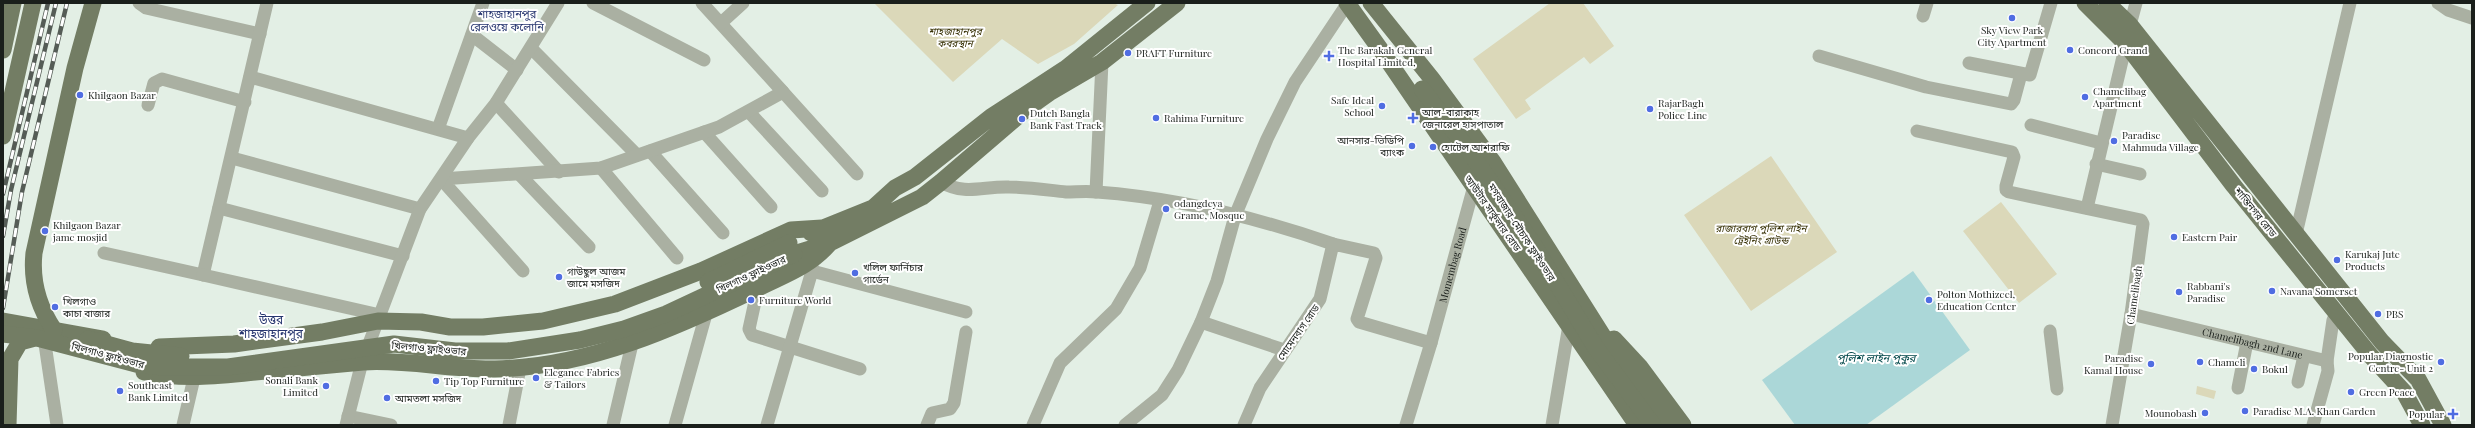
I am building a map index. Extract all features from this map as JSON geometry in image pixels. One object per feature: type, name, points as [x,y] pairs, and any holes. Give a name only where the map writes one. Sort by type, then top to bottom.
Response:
[{"type":"main road","points":[[3,8],[4,3]]},
{"type":"main road","points":[[3,50],[13,3]]},
{"type":"main road","points":[[3,99],[24,3]]},
{"type":"main road","points":[[3,136],[33,3]]},
{"type":"main road","points":[[45,337],[32,275],[34,253],[75,68],[93,3]]},
{"type":"main road","points":[[792,248],[822,228],[873,208],[895,188],[915,177],[991,116],[1065,69],[1148,3]]},
{"type":"main road","points":[[792,248],[830,243],[922,197],[1025,110],[1102,62],[1177,3]]},
{"type":"main road","points":[[1371,3],[1428,73],[1493,162],[1589,311],[1613,352],[1663,425]]},
{"type":"main road","name":"শান্তিনগর রোড","points":[[2085,3],[2126,44],[2234,186],[2371,356],[2404,392],[2422,425]]},
{"type":"main road","name":"শান্তিনগর রোড","points":[[2108,3],[2130,25],[2382,342],[2418,378],[2443,425]]},
{"type":"main road","name":"আউটার সার্কুলার রোড","points":[[1347,4],[1380,49],[1637,425]]},
{"type":"main road","name":"মগবাজার-মৌচাক ফ্লাইওভার","points":[[1380,49],[1390,54],[1402,65],[1472,155],[1533,244],[1596,348],[1652,425]]},
{"type":"main road","points":[[3,322],[66,330],[126,344],[165,348],[234,344],[322,332],[379,318],[450,327],[482,327],[543,321],[614,304],[653,290],[791,230],[822,228]]},
{"type":"main road","points":[[2282,244],[2296,234]]},
{"type":"main road","points":[[3,338],[45,337],[103,362],[155,374],[194,378],[362,362],[412,363],[481,368],[520,368],[589,356],[632,344],[706,314],[758,288],[812,267],[830,243]]},
{"type":"main road","name":"খিলগাও ফ্লাইওভার","points":[[3,322],[45,337],[136,364],[175,367],[247,365],[394,344],[461,352],[522,350],[602,335],[646,321],[792,248]]},
{"type":"main road","points":[[1569,325],[1589,311]]},
{"type":"main road","points":[[1598,326],[1640,367],[1683,425]]},
{"type":"main road","name":"খিলগাও ফ্লাইওভার","points":[[3,334],[45,337]]},
{"type":"main road","points":[[8,425],[10,359],[20,342],[45,337]]},
{"type":"street","points":[[139,3],[146,8],[260,34]]},
{"type":"street","points":[[203,275],[232,158],[267,3]]},
{"type":"street","points":[[438,129],[483,3]]},
{"type":"street","points":[[391,425],[347,421],[362,362],[420,209],[468,138],[496,103],[558,3]]},
{"type":"street","points":[[593,3],[704,60]]},
{"type":"street","points":[[702,3],[857,174]]},
{"type":"street","points":[[721,23],[743,3]]},
{"type":"street","points":[[1923,16],[1927,3]]},
{"type":"street","points":[[1969,63],[2021,74],[2032,73],[2051,3]]},
{"type":"street","points":[[2130,25],[2136,3]]},
{"type":"street","points":[[2296,234],[2350,3]]},
{"type":"street","points":[[2438,3],[2448,10],[2472,18]]},
{"type":"street","points":[[1125,425],[1162,395],[1178,370],[1201,322],[1217,281],[1235,216],[1266,139],[1295,82],[1347,4]]},
{"type":"street","points":[[472,35],[517,70]]},
{"type":"street","points":[[2087,208],[2096,164],[2126,44]]},
{"type":"street","points":[[531,48],[637,155]]},
{"type":"street","points":[[1819,56],[1926,87],[2011,104],[2014,100],[2021,74]]},
{"type":"street","points":[[1096,192],[1102,62]]},
{"type":"street","points":[[250,77],[468,138]]},
{"type":"street","points":[[148,105],[154,83],[162,80],[244,102]]},
{"type":"street","points":[[441,179],[520,175],[601,168],[704,132],[749,112],[784,92]]},
{"type":"street","points":[[496,103],[559,172]]},
{"type":"street","points":[[749,112],[822,191]]},
{"type":"street","points":[[2031,125],[2101,143]]},
{"type":"street","name":"Chamelibagh","points":[[1917,130],[2012,152],[2014,157],[2006,190],[2136,217],[2143,224],[2114,425]]},
{"type":"street","points":[[704,132],[771,207]]},
{"type":"street","points":[[650,151],[723,233]]},
{"type":"street","points":[[232,158],[420,209]]},
{"type":"street","points":[[2096,164],[2140,174]]},
{"type":"street","points":[[601,168],[677,258]]},
{"type":"street","points":[[520,175],[589,248]]},
{"type":"street","points":[[441,179],[523,271]]},
{"type":"street","points":[[941,182],[973,191],[1002,186],[1096,192],[1160,201],[1285,227],[1333,244],[1374,253],[1376,258],[1357,319],[1359,322],[1431,343],[1406,425]]},
{"type":"street","name":"Momembag Road","points":[[1431,343],[1474,186]]},
{"type":"street","points":[[1033,425],[1060,363],[1116,309],[1140,268],[1160,201]]},
{"type":"street","points":[[219,208],[403,256]]},
{"type":"street","name":"মোমেনবাগ রোড","points":[[1244,425],[1260,388],[1284,350],[1320,299],[1333,244]]},
{"type":"street","points":[[104,253],[203,275],[379,318]]},
{"type":"street","points":[[768,425],[812,267],[966,312]]},
{"type":"street","points":[[758,288],[749,332],[860,369]]},
{"type":"street","points":[[675,425],[706,314]]},
{"type":"street","name":"Chamelibagh 2nd Lane","points":[[2131,314],[2327,361]]},
{"type":"street","points":[[2313,425],[2328,371],[2327,361],[2333,320],[2339,316]]},
{"type":"street","points":[[1201,322],[1284,350]]},
{"type":"street","points":[[1552,425],[1569,325]]},
{"type":"street","points":[[2050,331],[2057,389]]},
{"type":"street","points":[[927,425],[932,413],[950,410],[954,404],[966,332]]},
{"type":"street","points":[[45,337],[56,425]]},
{"type":"street","points":[[2238,388],[2247,342]]},
{"type":"street","points":[[613,425],[632,344]]},
{"type":"street","points":[[2298,382],[2304,356]]},
{"type":"street","points":[[508,425],[520,368]]},
{"type":"street","points":[[183,425],[194,378]]},
{"type":"green space","name":"শাহজাহানপুর কবরস্থান","points":[[874,3],[1113,3],[1118,5],[1074,44],[1038,64],[1002,39],[953,82]]},
{"type":"green space","points":[[1550,3],[1583,3],[1614,46],[1590,64],[1584,57],[1525,100],[1531,109],[1516,119],[1473,59]]},
{"type":"green space","name":"রাজারবাগ পুলিশ লাইন ট্রেইনিং গ্রাউন্ড","points":[[1771,156],[1837,252],[1751,311],[1684,215]]},
{"type":"green space","points":[[2001,202],[2057,274],[2019,303],[1963,231]]},
{"type":"green space","points":[[2197,386],[2216,391],[2214,399],[2196,394]]},
{"type":"water","name":"পুলিশ লাইন পুকুর","points":[[1913,271],[1970,350],[1866,425],[1795,425],[1762,380]]},
{"type":"railway","points":[[3,194],[48,3]]},
{"type":"railway","points":[[3,236],[11,190],[56,3]]},
{"type":"railway","points":[[3,308],[22,192],[67,3]]},
{"type":"place","name":"Sky View Park City Apartment","points":[[2012,18]]},
{"type":"place","name":"Concord Grand","points":[[2070,50]]},
{"type":"place","name":"PRAFT Furniture","points":[[1128,53]]},
{"type":"place","name":"The Barakah General Hospital Limited,","points":[[1329,56]]},
{"type":"place","name":"Khilgaon Bazar","points":[[80,95]]},
{"type":"place","name":"Chamelibag Apartment","points":[[2085,97]]},
{"type":"place","name":"Safe Ideal School","points":[[1382,106]]},
{"type":"place","name":"RajarBagh Police Line","points":[[1650,109]]},
{"type":"place","name":"Rahima Furniture","points":[[1156,118]]},
{"type":"place","name":"আল-বারাকাহ জেনারেল হাসপাতাল","points":[[1413,118]]},
{"type":"place","name":"Dutch Bangla Bank Fast Track","points":[[1022,119]]},
{"type":"place","name":"Paradise Mahmuda Village","points":[[2114,141]]},
{"type":"place","name":"আনসার-ভিডিপি ব্যাংক","points":[[1412,146]]},
{"type":"place","name":"হোটেল আশরাফি","points":[[1433,147]]},
{"type":"place","name":"0dangdeya Grame, Mosque","points":[[1166,209]]},
{"type":"place","name":"Khilgaon Bazar jame mosjid","points":[[45,231]]},
{"type":"place","name":"Eastern Pair","points":[[2174,237]]},
{"type":"place","name":"Karukaj Jute Products","points":[[2337,260]]},
{"type":"place","name":"খলিল ফার্নিচার গার্ডেন","points":[[855,273]]},
{"type":"place","name":"গাউছুল আজম জামে মসজিদ","points":[[559,277]]},
{"type":"place","name":"Navana Somerset","points":[[2272,291]]},
{"type":"place","name":"Rabbani's Paradise","points":[[2179,292]]},
{"type":"place","name":"Furniture World","points":[[751,300]]},
{"type":"place","name":"Polton Mothizeel, Education Center","points":[[1929,300]]},
{"type":"place","name":"খিলগাও কাচা বাজার","points":[[55,307]]},
{"type":"place","name":"PBS","points":[[2378,314]]},
{"type":"place","name":"Chameli","points":[[2200,362]]},
{"type":"place","name":"Popular Diagnostic Centre- Unit 2","points":[[2441,362]]},
{"type":"place","name":"Paradise Kamal House","points":[[2151,364]]},
{"type":"place","name":"Bokul","points":[[2254,369]]},
{"type":"place","name":"Elegance Fabrics & Tailors","points":[[536,378]]},
{"type":"place","name":"Tip Top Furniture","points":[[436,381]]},
{"type":"place","name":"Sonali Bank Limited","points":[[326,386]]},
{"type":"place","name":"Southeast Bank Limited","points":[[120,391]]},
{"type":"place","name":"Green Peace","points":[[2351,392]]},
{"type":"place","name":"আমতলা মসজিদ","points":[[387,398]]},
{"type":"place","name":"Paradise M.A. Khan Garden","points":[[2245,411]]},
{"type":"place","name":"Mounobash","points":[[2205,413]]},
{"type":"place","name":"Popular","points":[[2453,414]]},
{"type":"district","name":"শাহজাহানপুর রেলওয়ে কলোনি","points":[[507,19]]},
{"type":"district","name":"উত্তর শাহজাহানপুর","points":[[271,326]]}]
